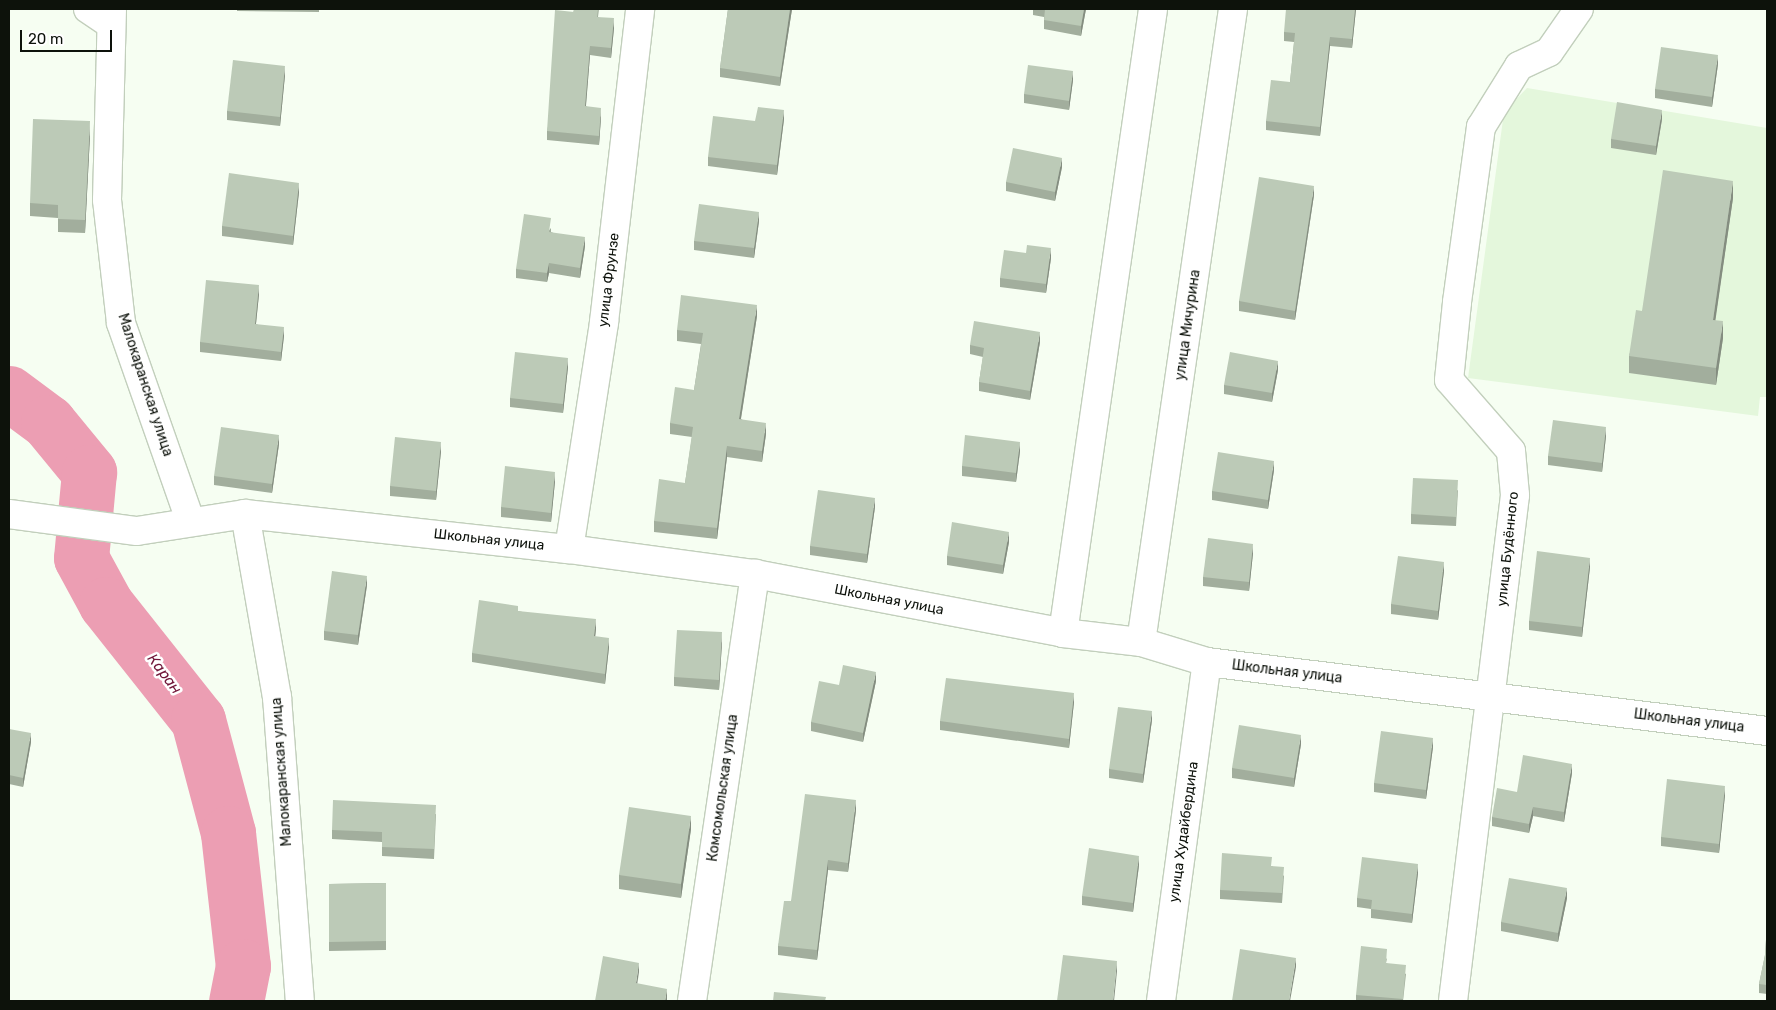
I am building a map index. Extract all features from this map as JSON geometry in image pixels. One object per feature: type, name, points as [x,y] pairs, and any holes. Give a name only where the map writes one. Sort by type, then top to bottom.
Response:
[{"type":"street","name":"улица Фрунзе","points":[[569,549],[604,322],[640,9]]},
{"type":"street","points":[[1062,634],[1153,9]]},
{"type":"street","name":"улица Мичурина","points":[[1141,642],[1233,9]]},
{"type":"street","name":"улица Будённого","points":[[1453,1001],[1515,495],[1511,451],[1449,380],[1456,302],[1481,127],[1519,66],[1549,52],[1580,9]]},
{"type":"street","name":"Малокаранская улица","points":[[103,13],[107,200],[122,323],[190,520]]},
{"type":"street","name":"Школьная улица","points":[[14,515],[137,531],[190,520],[245,514],[569,549],[755,574],[1062,634],[1141,642],[1207,662],[1491,698],[1767,730]]},
{"type":"street","name":"Малокаранская улица","points":[[245,514],[277,697],[300,1001]]},
{"type":"street","name":"Комсомольская улица","points":[[692,1001],[755,574]]},
{"type":"street","name":"улица Худайбердина","points":[[1161,1001],[1207,662]]},
{"type":"shaded area","points":[[1527,88],[1767,128],[1767,397],[1760,397],[1758,416],[1468,378],[1504,112]]},
{"type":"building","points":[[574,9],[598,9],[597,17],[614,18],[611,48],[590,46],[585,106],[601,108],[599,136],[547,131],[555,10],[574,12]]},
{"type":"building","points":[[728,9],[790,9],[780,77],[720,68]]},
{"type":"building","points":[[1045,9],[1084,9],[1081,26],[1044,20]]},
{"type":"building","points":[[1286,9],[1355,9],[1352,39],[1330,37],[1320,127],[1266,121],[1271,80],[1290,82],[1295,33],[1284,32]]},
{"type":"building","points":[[1661,47],[1718,55],[1712,97],[1655,89]]},
{"type":"building","points":[[233,60],[285,66],[280,117],[227,111]]},
{"type":"building","points":[[1028,65],[1073,71],[1069,101],[1024,94]]},
{"type":"building","points":[[1617,102],[1662,110],[1656,146],[1611,139]]},
{"type":"building","points":[[758,107],[784,110],[777,165],[708,157],[713,116],[755,121]]},
{"type":"building","points":[[33,119],[90,121],[85,220],[58,219],[58,205],[30,203]]},
{"type":"building","points":[[1013,148],[1062,158],[1055,192],[1006,182]]},
{"type":"building","points":[[1663,170],[1733,181],[1713,320],[1723,321],[1716,368],[1629,356],[1636,310],[1642,311]]},
{"type":"building","points":[[229,173],[299,183],[293,236],[222,226]]},
{"type":"building","points":[[1259,177],[1314,186],[1295,311],[1239,301]]},
{"type":"building","points":[[699,204],[759,212],[754,248],[694,241]]},
{"type":"building","points":[[524,214],[551,218],[549,232],[585,237],[580,268],[549,263],[547,273],[516,269]]},
{"type":"building","points":[[1027,245],[1051,248],[1046,284],[1000,278],[1004,250],[1026,253]]},
{"type":"building","points":[[206,280],[259,285],[255,324],[284,327],[281,352],[200,342]]},
{"type":"building","points":[[681,295],[757,305],[739,419],[766,423],[762,451],[727,446],[717,528],[654,521],[659,479],[685,483],[693,427],[670,423],[675,387],[694,390],[703,333],[677,330]]},
{"type":"building","points":[[974,321],[1040,332],[1030,391],[979,382],[984,348],[970,345]]},
{"type":"building","points":[[515,352],[568,358],[563,404],[510,398]]},
{"type":"building","points":[[1230,352],[1278,361],[1272,393],[1224,385]]},
{"type":"building","points":[[1553,420],[1606,427],[1602,463],[1548,456]]},
{"type":"building","points":[[221,427],[279,435],[272,484],[214,476]]},
{"type":"building","points":[[965,435],[1020,442],[1016,473],[962,466]]},
{"type":"building","points":[[395,437],[441,442],[436,491],[390,486]]},
{"type":"building","points":[[1218,452],[1274,461],[1268,500],[1212,491]]},
{"type":"building","points":[[505,466],[555,472],[551,513],[501,507]]},
{"type":"building","points":[[1413,478],[1458,480],[1456,517],[1411,514]]},
{"type":"building","points":[[818,490],[875,498],[867,554],[810,546]]},
{"type":"building","points":[[952,522],[1009,532],[1003,565],[947,556]]},
{"type":"building","points":[[1208,538],[1253,544],[1249,582],[1203,577]]},
{"type":"building","points":[[1537,551],[1590,558],[1582,627],[1529,621]]},
{"type":"building","points":[[1398,556],[1444,562],[1438,611],[1391,604]]},
{"type":"building","points":[[332,571],[367,576],[358,635],[324,631]]},
{"type":"building","points":[[479,600],[518,606],[518,611],[596,619],[594,636],[609,638],[605,674],[472,653]]},
{"type":"building","points":[[677,630],[722,632],[719,680],[674,677]]},
{"type":"building","points":[[843,665],[876,672],[863,733],[811,722],[819,681],[839,685]]},
{"type":"building","points":[[946,678],[1074,693],[1069,739],[940,721]]},
{"type":"building","points":[[1118,707],[1152,711],[1143,774],[1109,769]]},
{"type":"building","points":[[1239,725],[1301,735],[1294,778],[1232,768]]},
{"type":"building","points":[[9,729],[31,733],[23,778],[9,775]]},
{"type":"building","points":[[1381,731],[1433,738],[1426,790],[1374,783]]},
{"type":"building","points":[[1523,755],[1572,764],[1564,812],[1533,807],[1529,824],[1492,817],[1497,788],[1517,792]]},
{"type":"building","points":[[1667,779],[1725,786],[1719,844],[1661,837]]},
{"type":"building","points":[[805,794],[856,800],[848,863],[828,860],[817,950],[778,946],[784,901],[791,901]]},
{"type":"building","points":[[333,800],[436,805],[434,849],[382,847],[382,832],[332,830]]},
{"type":"building","points":[[629,807],[691,816],[681,884],[619,875]]},
{"type":"building","points":[[1089,848],[1139,856],[1133,903],[1082,896]]},
{"type":"building","points":[[1222,853],[1272,857],[1271,866],[1284,867],[1282,893],[1220,890]]},
{"type":"building","points":[[1362,857],[1418,864],[1412,914],[1371,909],[1372,900],[1357,898]]},
{"type":"building","points":[[1509,878],[1567,888],[1558,933],[1501,922]]},
{"type":"building","points":[[386,883],[386,941],[329,942],[329,884]]},
{"type":"building","points":[[1767,924],[1767,985],[1759,984],[1765,955]]},
{"type":"building","points":[[1361,946],[1387,949],[1386,963],[1406,965],[1403,999],[1356,995]]},
{"type":"building","points":[[1240,949],[1296,958],[1289,1001],[1232,1001]]},
{"type":"building","points":[[1063,955],[1117,961],[1113,1001],[1057,1001]]},
{"type":"building","points":[[603,956],[639,963],[636,983],[667,989],[665,1001],[595,1001]]},
{"type":"building","points":[[774,992],[826,997],[825,1001],[773,1001]]},
{"type":"waterway","name":"Каран","points":[[9,393],[48,422],[89,472],[81,558],[106,604],[198,720],[228,833],[243,966],[236,1001]]}]
